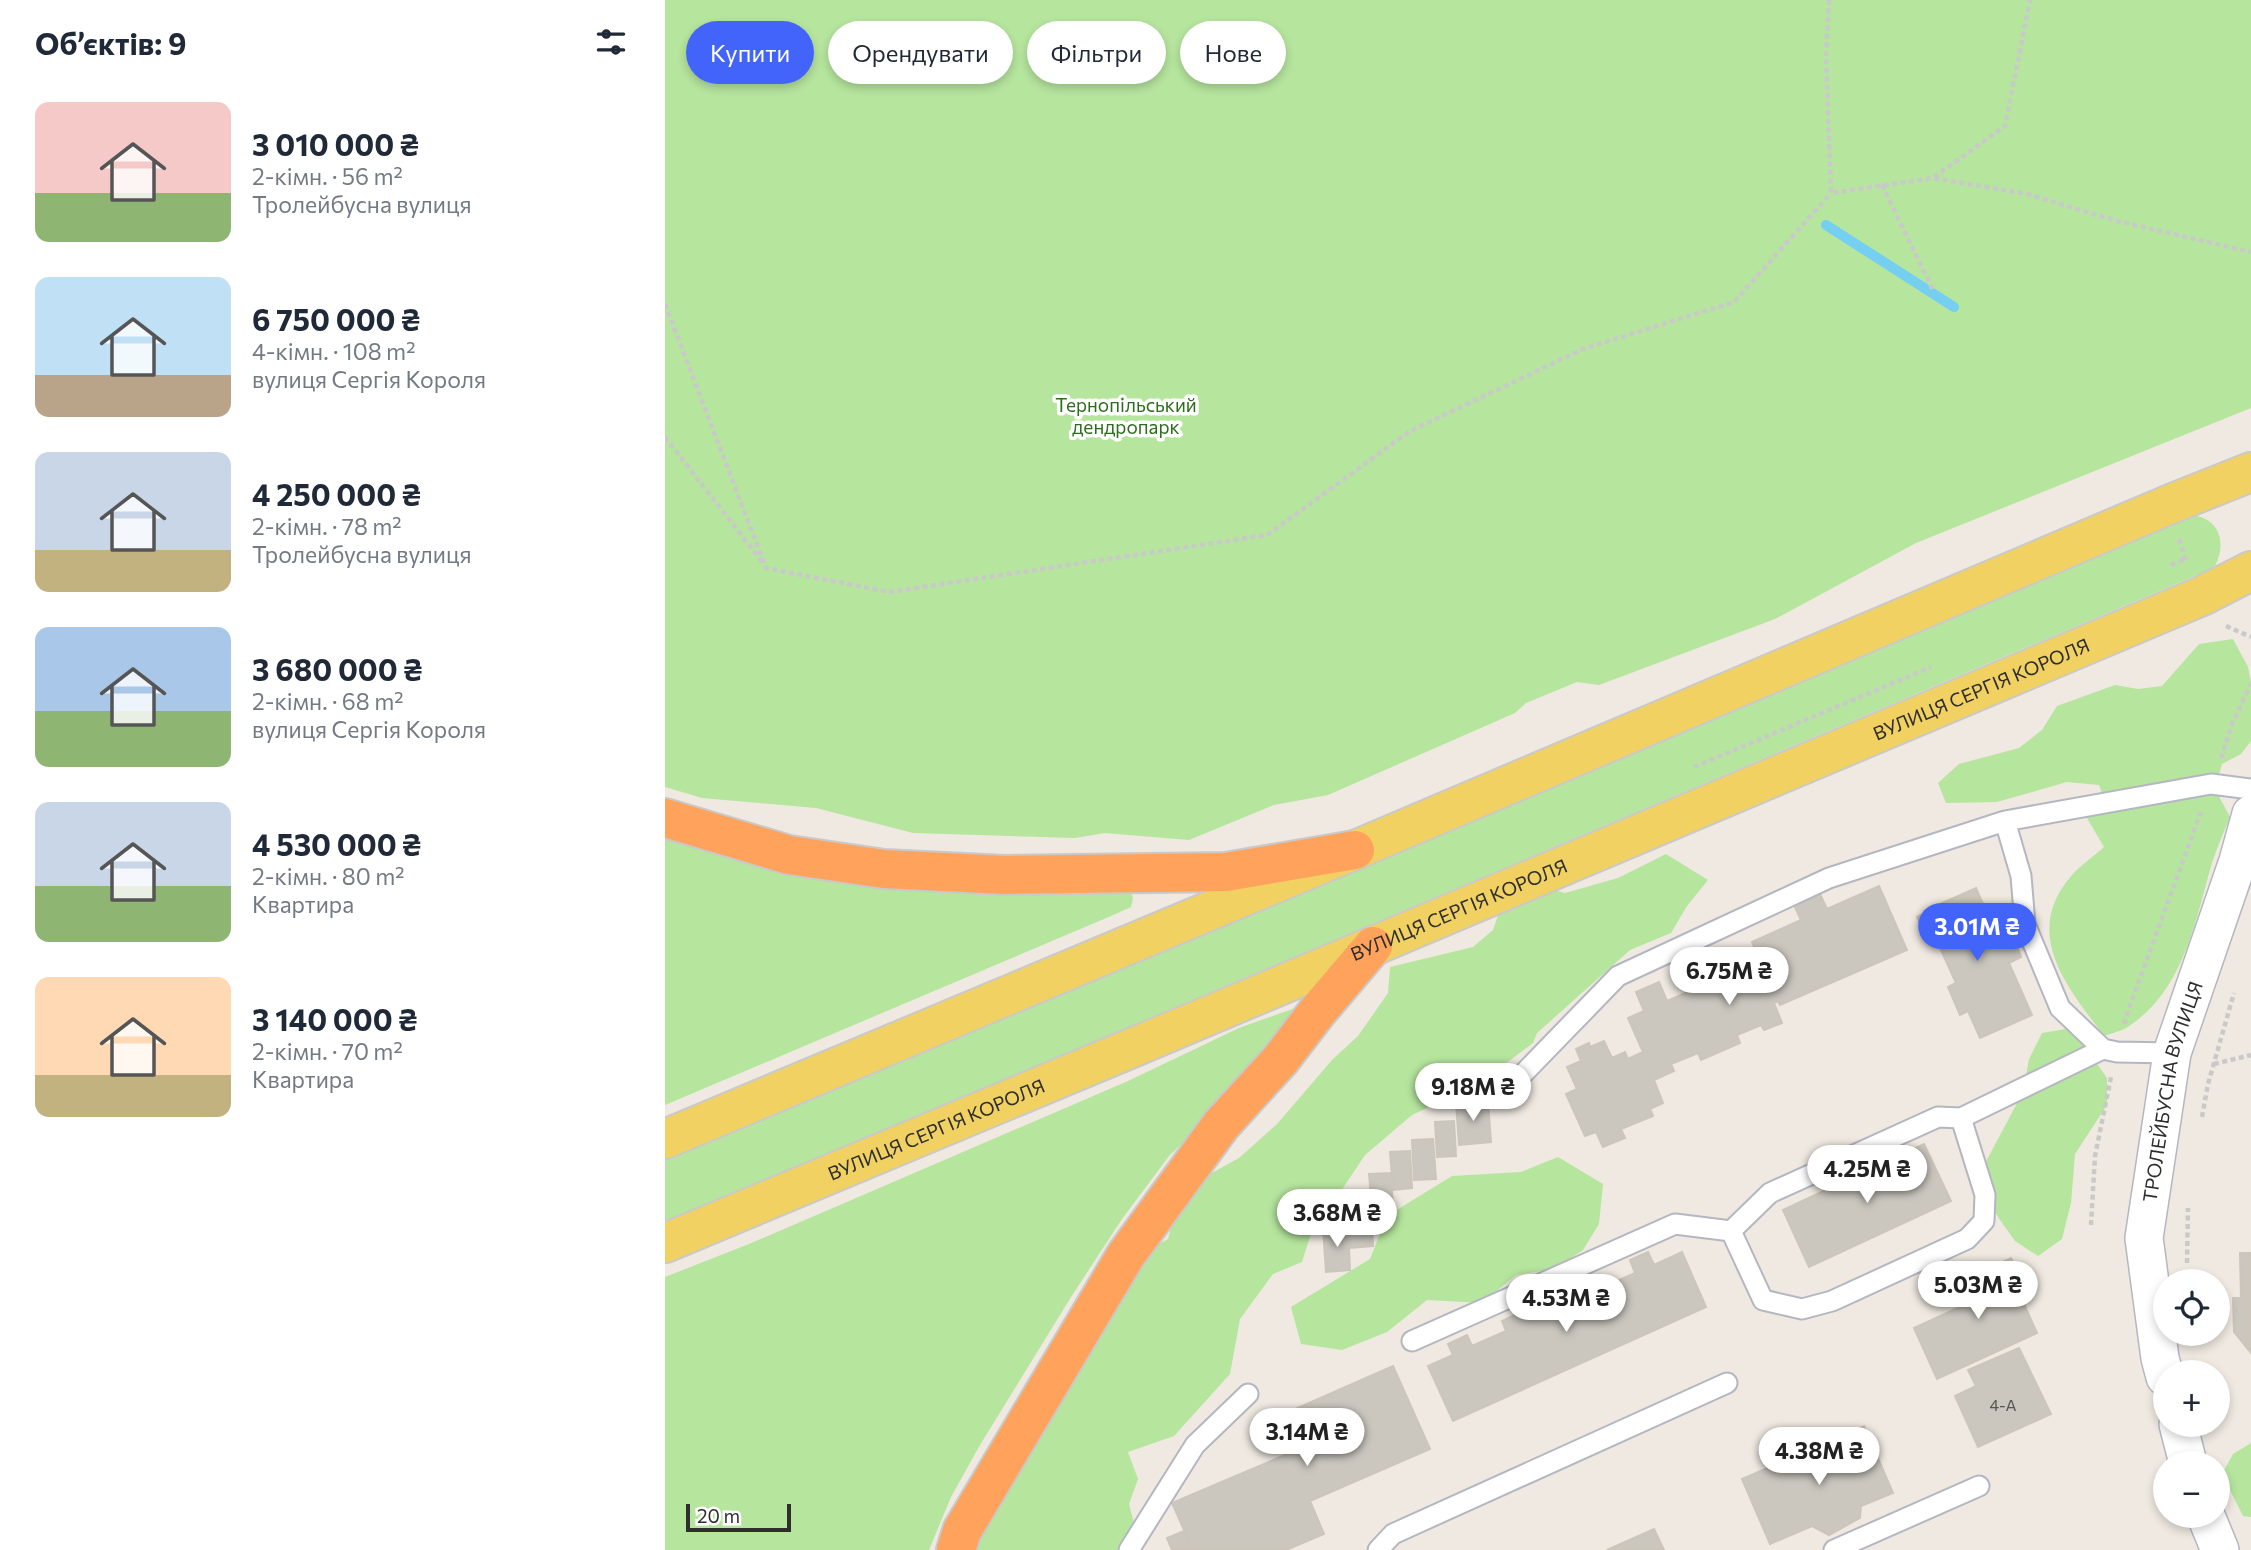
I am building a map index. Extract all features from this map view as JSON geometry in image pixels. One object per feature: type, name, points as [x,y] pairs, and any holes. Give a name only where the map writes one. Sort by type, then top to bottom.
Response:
[{"type":"highway","points":[[665,818],[789,855],[884,869],[1005,875],[1226,872],[1355,850]]},
{"type":"highway","points":[[956,1550],[963,1531],[1126,1255],[1221,1125],[1281,1059],[1373,946]]},
{"type":"main road","points":[[665,1139],[2251,472]]},
{"type":"main road","name":"ВУЛИЦЯ СЕРГІЯ КОРОЛЯ","points":[[665,1243],[2202,596],[2251,571]]},
{"type":"street","name":"ТРОЛЕЙБУСНА ВУЛИЦЯ","points":[[2160,1360],[2144,1238],[2172,1053],[2238,861],[2251,814]]},
{"type":"street","points":[[2211,1528],[2220,1550]]},
{"type":"lane","points":[[1517,1081],[1618,976],[1829,878],[2005,821],[2211,784],[2251,789]]},
{"type":"lane","points":[[2005,821],[2021,876],[2025,924],[2060,1008],[2110,1051]]},
{"type":"lane","points":[[1731,1231],[1770,1193],[1938,1117],[1961,1118],[2110,1051],[2172,1053]]},
{"type":"lane","points":[[1731,1231],[1763,1300],[1803,1309],[1832,1301],[1967,1239],[1984,1221],[1985,1195],[1961,1118]]},
{"type":"lane","points":[[1412,1340],[1675,1224],[1731,1231]]},
{"type":"lane","points":[[1378,1550],[1393,1534],[1727,1383]]},
{"type":"lane","points":[[1129,1550],[1195,1445],[1248,1394]]},
{"type":"lane","points":[[1834,1550],[1979,1486]]},
{"type":"path","points":[[1829,0],[1826,57],[1831,193]]},
{"type":"path","points":[[1933,178],[2005,126],[2030,0]]},
{"type":"path","points":[[665,437],[766,568],[889,592],[1267,535],[1410,431],[1583,349],[1734,302],[1831,193],[1933,178],[2027,194],[2117,221],[2251,252]]},
{"type":"path","points":[[1882,185],[1933,290]]},
{"type":"path","points":[[665,304],[766,568]]},
{"type":"path","points":[[2178,536],[2190,570]]},
{"type":"path","points":[[2222,624],[2251,638]]},
{"type":"path","points":[[2091,1225],[2095,1156],[2110,1051],[2129,1008],[2232,724],[2251,684]]},
{"type":"path","points":[[2201,1124],[2213,1064],[2235,991]]},
{"type":"path","points":[[2213,1064],[2251,1055]]},
{"type":"path","points":[[2186,1268],[2188,1204]]},
{"type":"green space","name":"Тернопільський дендропарк","points":[[665,0],[2251,0],[2251,408],[1916,543],[1775,619],[1599,685],[1577,682],[1526,703],[1515,713],[1328,795],[1274,805],[1189,840],[1105,833],[1075,838],[913,833],[816,808],[702,798],[665,787]]},
{"type":"green space","points":[[2185,515],[2206,519],[2217,531],[2220,548],[2214,568],[665,1223],[665,1159]]},
{"type":"green space","points":[[2233,639],[2248,667],[2251,682],[2251,741],[2241,754],[2222,764],[2215,789],[2230,817],[2212,863],[2193,931],[2175,974],[2163,994],[2127,1028],[2104,1036],[2064,979],[2050,939],[2050,918],[2057,897],[2072,875],[2104,847],[2081,808],[2104,799],[2099,785],[2067,782],[1997,802],[1946,803],[1938,783],[1959,764],[2019,748],[2042,730],[2057,706],[2115,685],[2138,689],[2162,686],[2199,644]]},
{"type":"green space","points":[[665,835],[1131,891],[1133,899],[1131,907],[1111,916],[665,1105]]},
{"type":"green space","points":[[1666,854],[1708,880],[1687,906],[1671,933],[1630,950],[1537,1033],[1533,1043],[1481,1082],[1412,1115],[1365,1155],[1331,1206],[1314,1224],[1302,1262],[1273,1274],[1240,1319],[1230,1374],[1174,1436],[1128,1452],[1138,1479],[1129,1504],[1136,1531],[1128,1550],[967,1550],[1084,1364],[1103,1328],[1129,1260],[1168,1239],[1181,1190],[1239,1158],[1277,1124],[1332,1060],[1358,1036],[1388,993],[1390,967],[1473,947],[1493,930],[1502,904],[1547,888],[1565,893],[1618,878]]},
{"type":"green space","points":[[1315,1001],[1241,1087],[1169,1156],[1122,1219],[980,1445],[951,1497],[929,1550],[665,1550],[665,1277],[749,1244],[1128,1081],[1239,1028]]},
{"type":"green space","points":[[2072,1028],[2107,1078],[2107,1105],[2075,1154],[2071,1203],[2062,1239],[2038,1256],[2015,1241],[1998,1217],[1982,1186],[1982,1169],[2023,1092],[2029,1059],[2042,1033]]},
{"type":"green space","points":[[1558,1157],[1603,1184],[1599,1224],[1583,1250],[1554,1269],[1516,1275],[1482,1303],[1427,1300],[1387,1332],[1342,1350],[1301,1344],[1291,1307],[1370,1259],[1387,1216],[1452,1176],[1521,1172]]},
{"type":"green space","points":[[2251,1443],[2251,1517],[2243,1516],[2230,1490],[2230,1459],[2233,1454]]},
{"type":"building","points":[[1879,886],[1907,950],[1780,1005],[1778,1001],[1774,1003],[1782,1023],[1764,1030],[1761,1025],[1737,1035],[1740,1043],[1701,1060],[1698,1053],[1671,1064],[1674,1071],[1654,1080],[1663,1103],[1650,1109],[1653,1116],[1621,1129],[1625,1138],[1603,1147],[1596,1132],[1585,1136],[1566,1094],[1577,1089],[1567,1067],[1581,1061],[1576,1049],[1589,1043],[1590,1047],[1604,1041],[1612,1058],[1625,1052],[1628,1059],[1643,1052],[1628,1018],[1644,1011],[1636,992],[1659,982],[1667,1001],[1718,979],[1710,960],[1733,950],[1742,968],[1760,960],[1752,942],[1801,920],[1794,905],[1820,894],[1827,909]]},
{"type":"building","points":[[1976,888],[1998,939],[2011,933],[2021,957],[2009,963],[2032,1015],[1980,1038],[1968,1011],[1960,1015],[1948,987],[1956,983],[1936,939],[1928,942],[1917,917],[1925,913],[1924,911]]},
{"type":"building","points":[[1488,1101],[1491,1142],[1459,1145],[1456,1103]]},
{"type":"building","points":[[1454,1121],[1456,1156],[1437,1157],[1435,1122]]},
{"type":"building","points":[[1433,1139],[1436,1179],[1414,1180],[1412,1140]]},
{"type":"building","points":[[1924,1144],[1951,1201],[1809,1267],[1783,1210]]},
{"type":"building","points":[[1410,1151],[1412,1188],[1393,1190],[1390,1152]]},
{"type":"building","points":[[1391,1173],[1393,1208],[1372,1209],[1369,1174]]},
{"type":"building","points":[[1371,1209],[1373,1246],[1350,1248],[1347,1210]]},
{"type":"building","points":[[1348,1226],[1350,1270],[1326,1272],[1323,1228]]},
{"type":"building","points":[[1648,1252],[1654,1265],[1682,1252],[1706,1307],[1453,1421],[1428,1366],[1453,1355],[1448,1344],[1467,1335],[1472,1346],[1506,1331],[1502,1321],[1521,1312],[1526,1322],[1583,1296],[1577,1284],[1596,1275],[1602,1288],[1635,1273],[1630,1260]]},
{"type":"building","points":[[2240,1253],[2251,1253],[2251,1353],[2234,1332],[2233,1298],[2241,1298]]},
{"type":"building","points":[[2011,1258],[2021,1281],[2015,1284],[2037,1333],[1937,1379],[1914,1328],[1960,1307],[1950,1286]]},
{"type":"building","points":[[2019,1348],[2051,1414],[1978,1447],[1955,1396],[1976,1386],[1968,1370]]},
{"type":"building","points":[[1393,1366],[1430,1449],[1310,1501],[1324,1534],[1286,1550],[1193,1550],[1172,1503],[1285,1455],[1270,1420]]},
{"type":"building","points":[[1864,1426],[1893,1493],[1861,1506],[1860,1518],[1829,1535],[1812,1526],[1770,1544],[1742,1479]]},
{"type":"building","points":[[1654,1529],[1664,1550],[1607,1550]]},
{"type":"building","points":[[1184,1531],[1193,1550],[1172,1550],[1167,1538]]},
{"type":"waterway","points":[[1826,225],[1954,307]]}]
